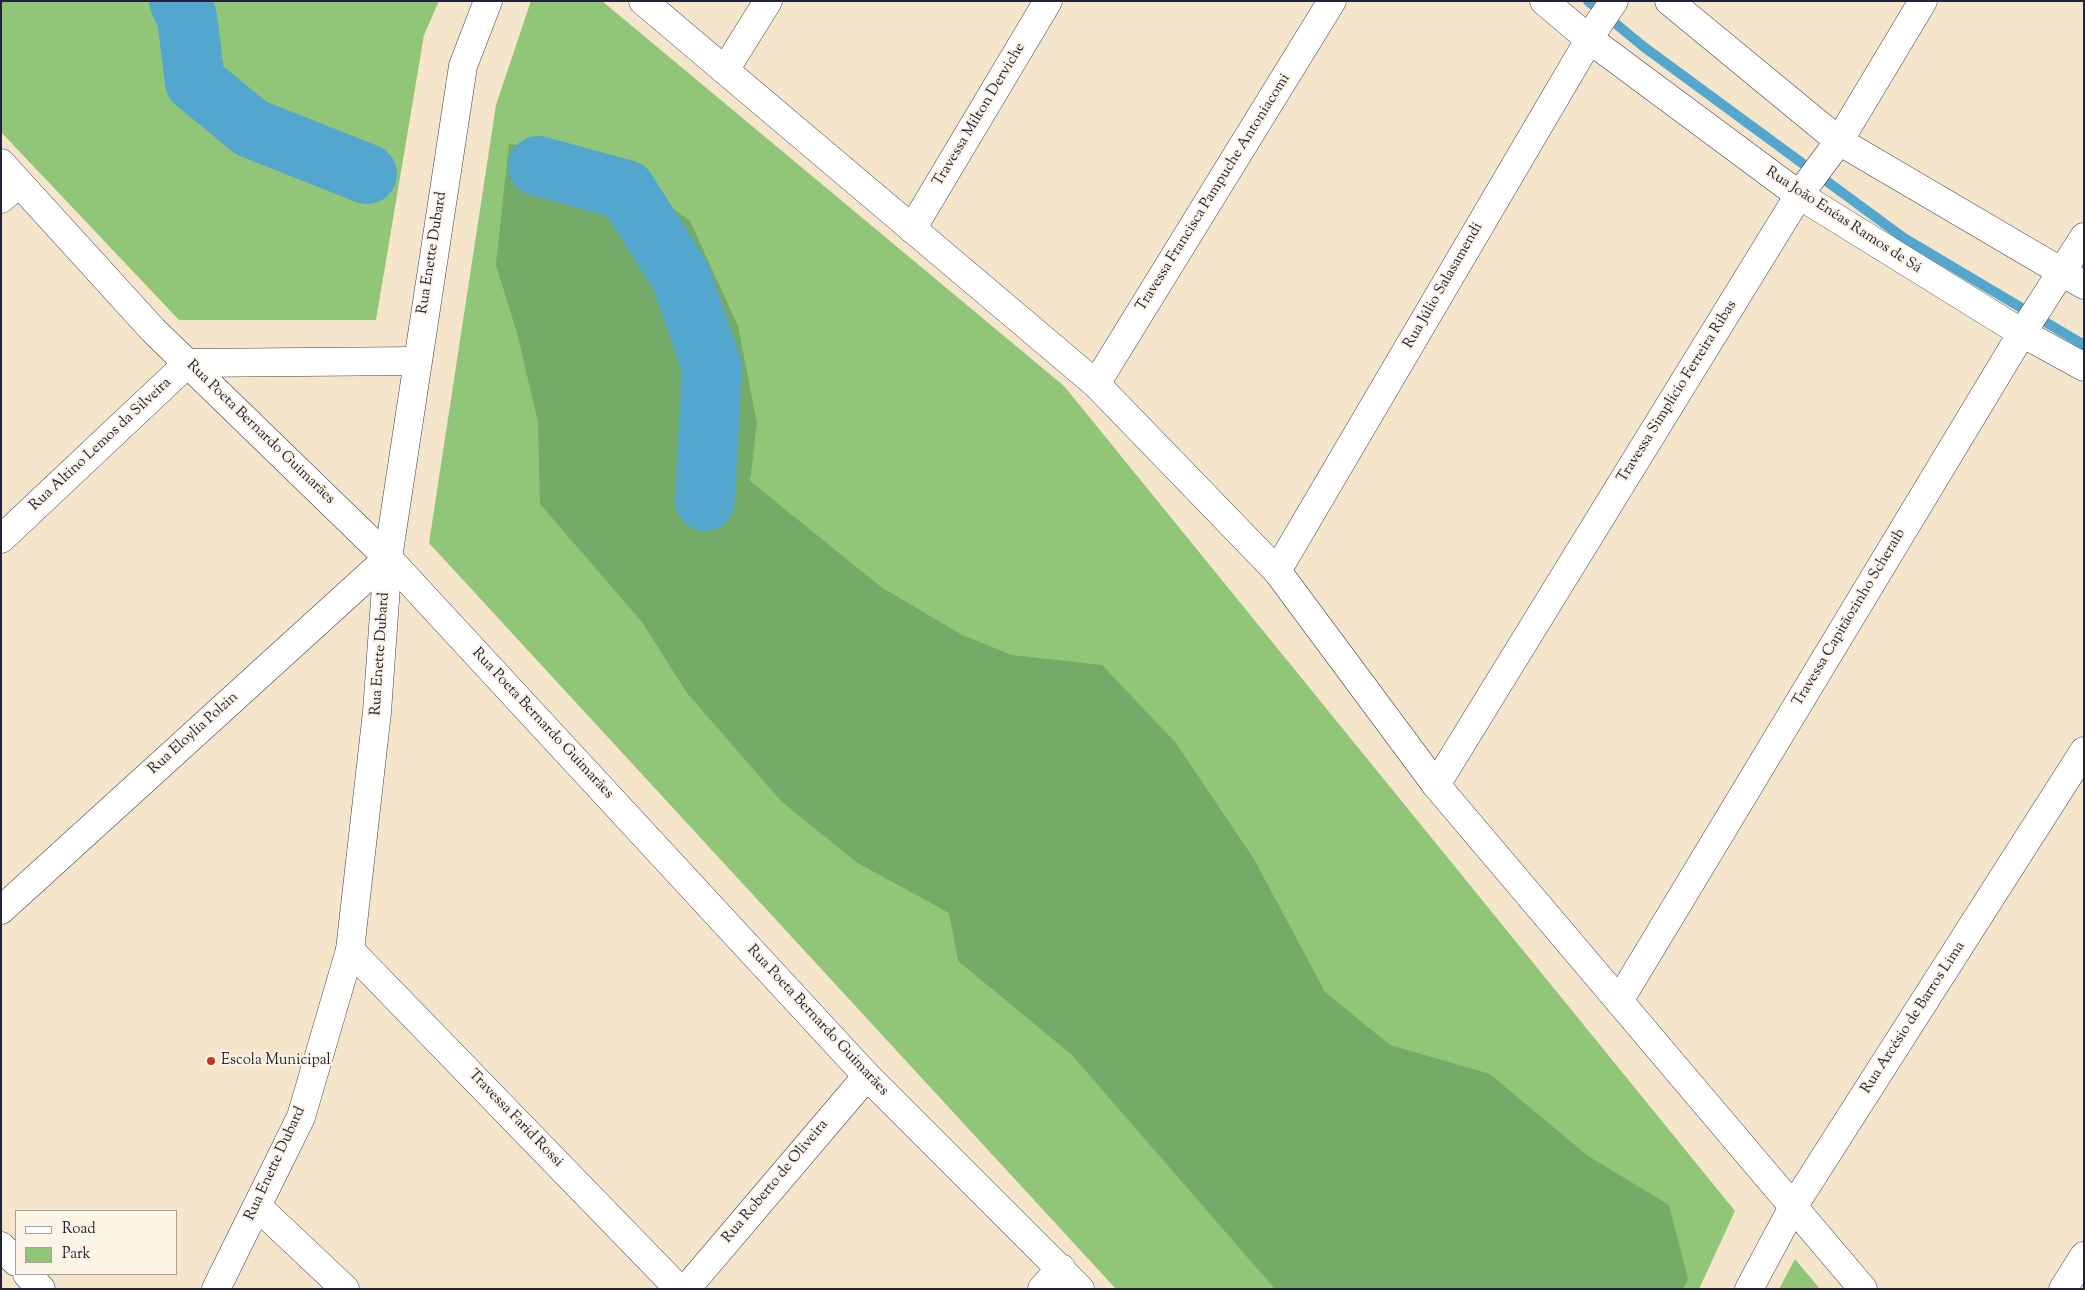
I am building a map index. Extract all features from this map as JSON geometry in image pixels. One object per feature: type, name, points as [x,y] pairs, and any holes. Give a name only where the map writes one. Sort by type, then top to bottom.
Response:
[{"type":"street","name":"Rua Enette Dubard","points":[[216,1289],[258,1207],[301,1116],[350,950],[377,712],[388,558],[463,66],[488,1]]},
{"type":"street","points":[[643,1],[1096,384],[1277,571],[1436,785],[1863,1289]]},
{"type":"street","points":[[725,70],[768,1]]},
{"type":"street","name":"Travessa Milton Derviche","points":[[912,229],[1048,1]]},
{"type":"street","name":"Travessa Francisca Pampuche Antoniacomi","points":[[1096,384],[1332,1]]},
{"type":"street","name":"Rua João Enéas Ramos de Sá","points":[[1544,1],[1601,21],[1802,190],[2084,367]]},
{"type":"street","points":[[1669,1],[1833,148],[2066,281]]},
{"type":"street","name":"Travessa Simplício Ferreira Ribas","points":[[1436,785],[1802,190],[1833,148],[1923,1]]},
{"type":"street","name":"Rua Júlio Salasamendi","points":[[1277,571],[1601,21]]},
{"type":"street","name":"Rua Poeta Bernardo Guimarães","points":[[7,182],[153,330],[388,558],[867,1076],[1080,1289]]},
{"type":"street","name":"Travessa Capitãozinho Scheraib","points":[[1619,1001],[2025,330],[2066,281],[2084,237]]},
{"type":"street","points":[[188,363],[417,360]]},
{"type":"street","name":"Rua Altino Lemos da Silveira","points":[[1,539],[188,363]]},
{"type":"street","name":"Rua Eloylia Polzin","points":[[1,910],[388,558]]},
{"type":"street","name":"Rua Arcésio de Barros Lima","points":[[1749,1289],[1793,1206],[2084,751]]},
{"type":"street","name":"Travessa Farid Rossi","points":[[350,950],[679,1289]]},
{"type":"street","name":"Rua Roberto de Oliveira","points":[[686,1289],[867,1076]]},
{"type":"street","points":[[258,1207],[345,1289]]},
{"type":"street","points":[[1,1246],[15,1261]]},
{"type":"street","points":[[2063,1289],[2084,1256]]},
{"type":"street","points":[[1042,1289],[1061,1268]]},
{"type":"street","points":[[28,1275],[41,1289]]},
{"type":"green space","points":[[1,1],[439,1],[424,35],[376,320],[179,320],[1,132]]},
{"type":"green space","points":[[531,1],[602,1],[1064,386],[1735,1211],[1699,1289],[1116,1289],[429,543],[496,105]]},
{"type":"green space","points":[[509,144],[599,155],[690,221],[738,326],[757,423],[750,481],[881,587],[962,635],[1012,655],[1102,665],[1175,742],[1254,859],[1325,992],[1390,1045],[1490,1074],[1588,1156],[1669,1205],[1688,1279],[1683,1289],[1275,1289],[1071,1054],[958,961],[949,913],[856,862],[781,801],[687,693],[642,622],[540,504],[538,422],[517,333],[496,265]]},
{"type":"green space","points":[[1795,1259],[1820,1289],[1779,1289]]},
{"type":"waterway","points":[[179,1],[187,17],[195,82],[251,128],[367,174]]},
{"type":"waterway","points":[[1588,1],[1644,47],[1904,238],[2084,345]]},
{"type":"waterway","points":[[538,166],[626,190],[681,277],[712,367],[705,501]]},
{"type":"place","name":"Escola Municipal","points":[[211,1061]]}]
